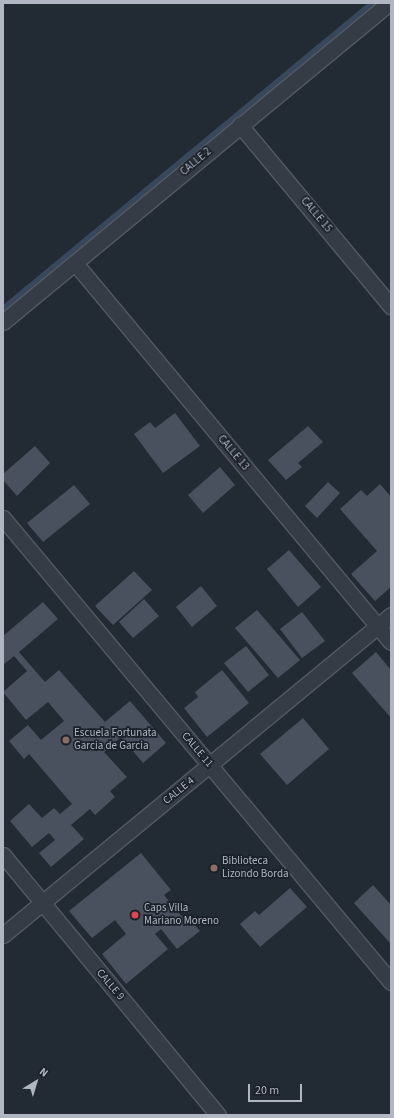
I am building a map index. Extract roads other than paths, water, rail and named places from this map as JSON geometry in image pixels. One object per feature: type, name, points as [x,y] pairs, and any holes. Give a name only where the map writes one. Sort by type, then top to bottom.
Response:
[{"type":"street","name":"CALLE 2","points":[[3,322],[389,3]]},
{"type":"street","name":"CALLE 15","points":[[240,125],[391,306]]},
{"type":"street","name":"CALLE 13","points":[[75,263],[391,642]]},
{"type":"street","name":"CALLE 11","points":[[3,518],[391,982]]},
{"type":"street","name":"CALLE 4","points":[[3,935],[43,904],[391,615]]},
{"type":"street","name":"CALLE 9","points":[[3,855],[218,1115]]},
{"type":"waterway","points":[[3,309],[373,3]]},
{"type":"place","name":"Escuela Fortunata Garcia de Garcia","points":[[66,740]]},
{"type":"place","name":"Biblioteca Lizondo Borda","points":[[214,868]]},
{"type":"place","name":"Caps Villa Mariano Moreno","points":[[135,915]]}]
